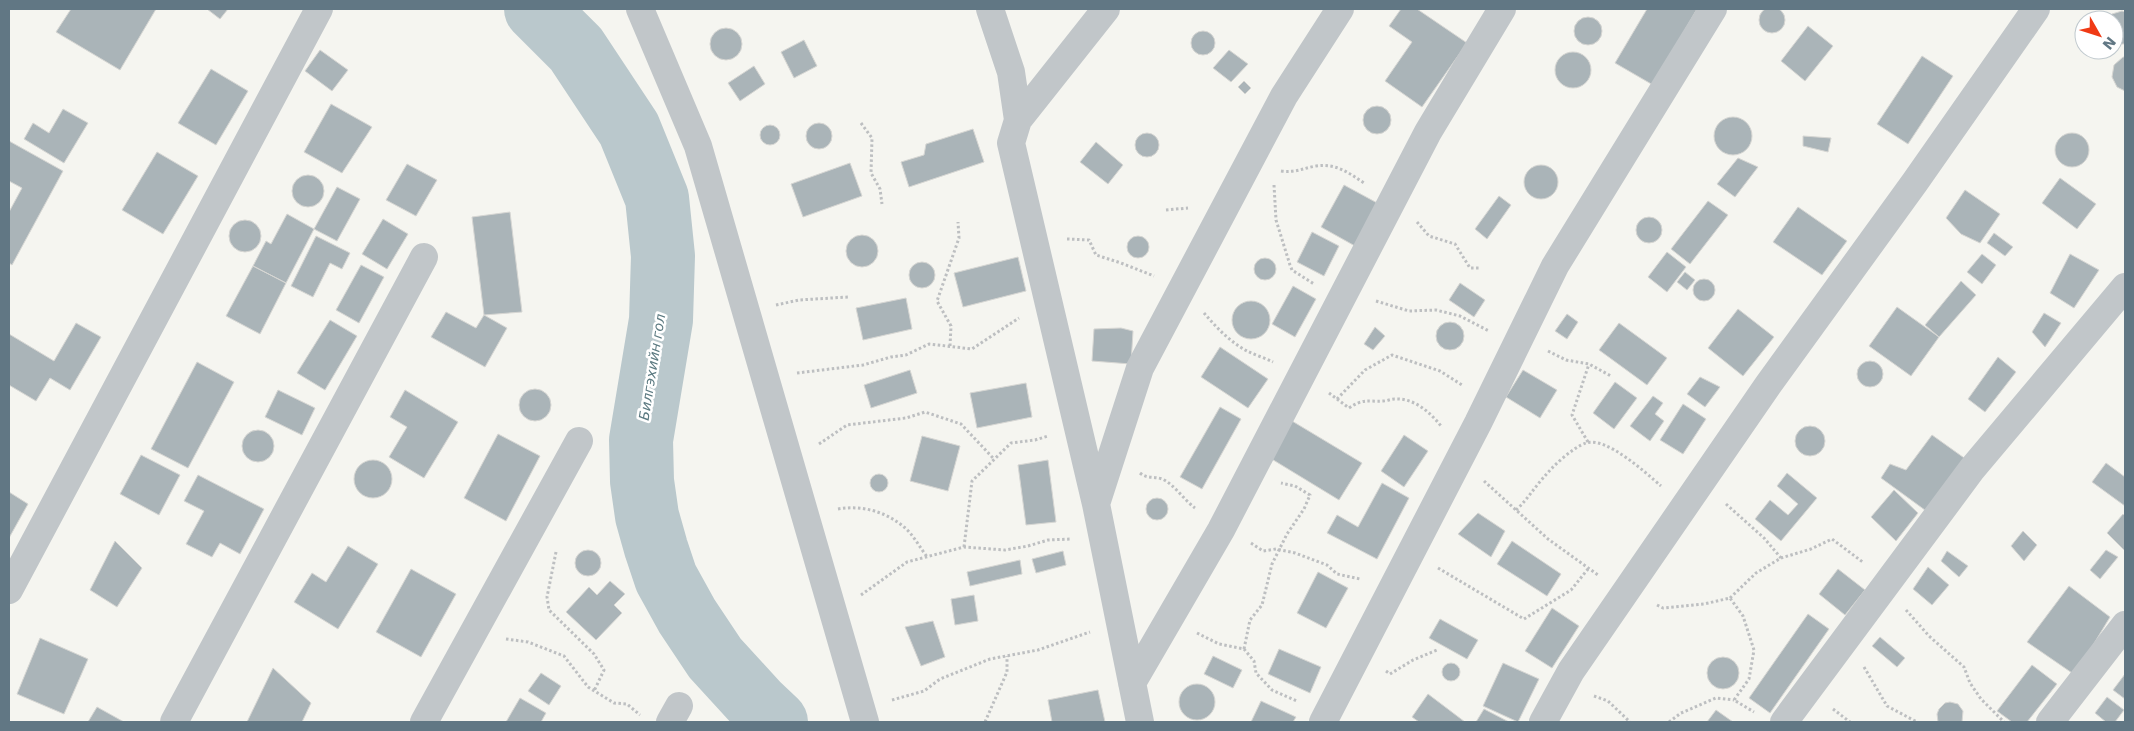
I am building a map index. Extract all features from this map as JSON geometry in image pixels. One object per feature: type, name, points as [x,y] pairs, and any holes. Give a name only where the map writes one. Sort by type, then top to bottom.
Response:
[{"type":"street","points":[[640,9],[698,146],[865,720]]},
{"type":"street","points":[[990,9],[1011,72],[1018,120]]},
{"type":"street","points":[[1106,9],[1018,120],[1011,144],[1096,504],[1140,722]]},
{"type":"street","points":[[1096,504],[1140,368],[1182,289],[1263,163],[1284,96],[1340,9]]},
{"type":"street","points":[[1132,683],[1221,530],[1428,132],[1502,9]]},
{"type":"street","points":[[1324,719],[1463,451],[1555,266],[1713,9]]},
{"type":"street","points":[[1543,722],[1563,685],[1773,377],[1915,182],[2036,9]]},
{"type":"street","points":[[9,590],[317,12]]},
{"type":"street","points":[[174,722],[424,257]]},
{"type":"street","points":[[1772,719],[1838,647],[1972,469],[2125,287]]},
{"type":"street","points":[[424,722],[579,441]]},
{"type":"street","points":[[2050,722],[2125,625]]},
{"type":"path","points":[[861,123],[872,138],[871,173],[880,189],[882,204]]},
{"type":"path","points":[[1263,163],[1288,172],[1316,166],[1339,167],[1393,199],[1415,219],[1429,236],[1455,244],[1470,268],[1480,268]]},
{"type":"path","points":[[1263,163],[1276,220],[1292,270],[1328,294],[1342,298]]},
{"type":"path","points":[[950,346],[951,326],[937,301],[959,238],[958,222]]},
{"type":"path","points":[[1089,240],[1096,255],[1121,263],[1182,289],[1216,327],[1247,351]]},
{"type":"path","points":[[747,313],[799,300],[848,297]]},
{"type":"path","points":[[765,377],[862,366],[891,357],[906,356],[929,344],[972,350],[1016,319],[1048,303]]},
{"type":"path","points":[[1409,311],[1436,310],[1460,316],[1516,345],[1537,347],[1566,360],[1589,364],[1611,376]]},
{"type":"path","points":[[1337,399],[1365,370],[1392,355],[1440,371],[1488,401]]},
{"type":"path","points":[[1588,442],[1572,415],[1589,364]]},
{"type":"path","points":[[1295,388],[1323,389],[1349,408],[1359,401],[1384,401],[1396,398],[1415,403],[1434,416],[1463,451],[1467,465],[1548,538],[1624,594],[1663,608],[1704,604],[1730,598],[1756,573],[1781,558],[1832,539],[1862,562],[1886,584],[1901,605],[1930,636],[1964,667],[1970,683],[1981,699],[2004,722]]},
{"type":"path","points":[[788,456],[818,444],[847,425],[906,418],[926,412],[961,424],[994,459]]},
{"type":"path","points":[[964,547],[972,481],[1011,443],[1035,440],[1052,434],[1078,431]]},
{"type":"path","points":[[1516,510],[1544,477],[1572,450],[1588,442],[1609,447],[1638,465],[1685,505]]},
{"type":"path","points":[[1244,649],[1250,620],[1262,605],[1272,564],[1310,495],[1295,486],[1274,482],[1252,469]]},
{"type":"path","points":[[1161,479],[1174,487],[1182,497],[1221,530],[1246,539],[1264,552],[1276,549],[1281,550],[1327,566],[1337,574],[1361,580],[1388,597]]},
{"type":"path","points":[[1702,480],[1764,538],[1781,558]]},
{"type":"path","points":[[805,515],[853,506],[874,510],[904,527],[928,558]]},
{"type":"path","points":[[531,527],[556,552],[547,597],[549,610],[594,654],[604,670],[594,691]]},
{"type":"path","points":[[832,611],[877,585],[906,562],[928,558],[964,547],[1005,550],[1048,540],[1102,534]]},
{"type":"path","points":[[1414,545],[1440,571],[1524,619],[1571,590],[1588,569]]},
{"type":"path","points":[[1730,598],[1743,616],[1754,650],[1749,680],[1734,700]]},
{"type":"path","points":[[865,720],[895,698],[924,691],[940,679],[990,659],[1038,650],[1084,635],[1119,617]]},
{"type":"path","points":[[1169,620],[1219,644],[1244,649],[1254,661],[1256,673],[1272,690],[1324,719]]},
{"type":"path","points":[[473,634],[528,642],[564,656],[588,687],[614,703],[627,704],[641,716]]},
{"type":"path","points":[[1838,647],[1855,656],[1868,672],[1887,706],[1917,722]]},
{"type":"path","points":[[1356,659],[1379,667],[1390,674],[1413,660],[1438,650]]},
{"type":"path","points":[[985,722],[1007,672],[1007,656]]},
{"type":"path","points":[[1563,685],[1608,701],[1630,722]]},
{"type":"path","points":[[1669,722],[1681,713],[1716,698],[1734,700],[1772,719]]},
{"type":"building","points":[[1772,7],[1781,11],[1785,20],[1781,29],[1772,33],[1763,29],[1759,20],[1763,11]]},
{"type":"building","points":[[71,9],[156,9],[120,70],[56,32]]},
{"type":"building","points":[[207,9],[228,9],[220,19]]},
{"type":"building","points":[[1401,9],[1417,9],[1467,43],[1422,107],[1385,81],[1412,42],[1389,26]]},
{"type":"building","points":[[1647,9],[1697,9],[1653,85],[1615,63]]},
{"type":"building","points":[[2124,12],[2125,12],[2124,44]]},
{"type":"building","points":[[1588,17],[1598,21],[1602,31],[1598,41],[1588,45],[1578,41],[1574,31],[1578,21]]},
{"type":"building","points":[[1808,26],[1833,46],[1805,81],[1781,61]]},
{"type":"building","points":[[726,28],[732,29],[737,33],[741,38],[741,50],[737,55],[732,59],[726,60],[720,59],[715,55],[711,50],[710,44],[711,38],[715,33],[720,29]]},
{"type":"building","points":[[1203,31],[1212,34],[1215,43],[1212,52],[1203,55],[1194,52],[1191,43],[1194,34]]},
{"type":"building","points":[[804,40],[817,66],[794,78],[781,52]]},
{"type":"building","points":[[320,50],[348,70],[332,91],[305,71]]},
{"type":"building","points":[[1229,50],[1248,64],[1231,82],[1213,68]]},
{"type":"building","points":[[1573,52],[1586,57],[1591,70],[1586,83],[1573,88],[1560,83],[1555,70],[1560,57]]},
{"type":"building","points":[[1922,56],[1953,76],[1908,144],[1877,124]]},
{"type":"building","points":[[2125,57],[2125,91],[2117,87],[2112,77],[2114,65],[2120,60],[2124,60]]},
{"type":"building","points":[[754,66],[765,84],[740,101],[728,83]]},
{"type":"building","points":[[211,69],[248,91],[216,145],[178,123]]},
{"type":"building","points":[[1244,81],[1251,88],[1245,94],[1238,87]]},
{"type":"building","points":[[331,104],[372,127],[342,173],[304,152]]},
{"type":"building","points":[[1377,106],[1387,110],[1391,120],[1387,130],[1377,134],[1367,130],[1363,120],[1367,110]]},
{"type":"building","points":[[63,109],[88,123],[64,163],[24,139],[33,123],[49,133]]},
{"type":"building","points":[[1733,117],[1746,123],[1752,136],[1746,149],[1733,155],[1720,149],[1714,136],[1720,123]]},
{"type":"building","points":[[819,123],[828,127],[832,136],[828,145],[819,149],[810,145],[806,136],[810,127]]},
{"type":"building","points":[[770,125],[777,128],[780,135],[777,142],[770,145],[763,142],[760,135],[763,128]]},
{"type":"building","points":[[973,129],[984,162],[909,187],[901,162],[924,155],[926,144]]},
{"type":"building","points":[[1147,133],[1152,134],[1158,140],[1158,150],[1152,156],[1147,157],[1142,156],[1136,150],[1135,145],[1136,140],[1142,134]]},
{"type":"building","points":[[2072,133],[2079,134],[2084,138],[2088,143],[2088,157],[2084,162],[2079,166],[2072,167],[2065,166],[2060,162],[2056,157],[2055,150],[2056,143],[2060,138],[2065,134]]},
{"type":"building","points":[[1803,136],[1831,138],[1828,152],[1803,146]]},
{"type":"building","points":[[9,141],[63,171],[12,265],[9,263],[9,212],[22,188],[9,181]]},
{"type":"building","points":[[1096,142],[1123,165],[1108,184],[1080,162]]},
{"type":"building","points":[[157,152],[198,176],[163,234],[122,210]]},
{"type":"building","points":[[1738,158],[1758,167],[1735,197],[1717,184]]},
{"type":"building","points":[[850,163],[862,196],[803,217],[791,184]]},
{"type":"building","points":[[407,164],[437,180],[416,216],[386,200]]},
{"type":"building","points":[[1541,165],[1548,166],[1553,170],[1557,175],[1557,189],[1553,194],[1548,198],[1541,199],[1534,198],[1529,194],[1525,189],[1524,182],[1525,175],[1529,170],[1534,166]]},
{"type":"building","points":[[308,175],[314,176],[319,180],[323,185],[323,197],[319,202],[314,206],[308,207],[302,206],[297,202],[293,197],[292,191],[293,185],[297,180],[302,176]]},
{"type":"building","points":[[2060,178],[2096,204],[2077,229],[2042,203]]},
{"type":"building","points":[[1344,185],[1379,204],[1355,246],[1321,227]]},
{"type":"building","points":[[337,187],[360,199],[337,241],[314,229]]},
{"type":"building","points":[[1965,190],[2000,214],[1980,243],[1961,234],[1946,218]]},
{"type":"building","points":[[1499,196],[1511,205],[1487,239],[1475,229]]},
{"type":"building","points":[[1708,201],[1728,215],[1690,264],[1671,249]]},
{"type":"building","points":[[1798,207],[1847,241],[1822,275],[1773,242]]},
{"type":"building","points":[[510,212],[522,312],[484,315],[472,217]]},
{"type":"building","points":[[287,214],[314,229],[286,283],[253,266],[266,241],[271,244]]},
{"type":"building","points":[[1649,217],[1658,221],[1662,230],[1658,239],[1649,243],[1640,239],[1636,230],[1640,221]]},
{"type":"building","points":[[383,219],[408,234],[387,269],[362,254]]},
{"type":"building","points":[[245,220],[251,221],[256,225],[260,230],[260,242],[256,247],[251,251],[245,252],[239,251],[234,247],[230,242],[229,236],[230,230],[234,225],[239,221]]},
{"type":"building","points":[[1312,232],[1339,246],[1324,276],[1297,262]]},
{"type":"building","points":[[1994,233],[2013,247],[2005,256],[1987,243]]},
{"type":"building","points":[[862,235],[873,240],[878,251],[873,262],[862,267],[851,262],[846,251],[851,240]]},
{"type":"building","points":[[316,236],[350,253],[342,269],[330,263],[313,297],[291,286]]},
{"type":"building","points":[[1138,236],[1146,239],[1149,247],[1146,255],[1138,258],[1130,255],[1127,247],[1130,239]]},
{"type":"building","points":[[1667,252],[1686,267],[1667,292],[1648,277]]},
{"type":"building","points":[[1982,254],[1996,265],[1982,284],[1967,272]]},
{"type":"building","points":[[2070,254],[2099,270],[2074,308],[2050,293]]},
{"type":"building","points":[[1018,257],[1026,291],[963,307],[954,273]]},
{"type":"building","points":[[1265,258],[1273,261],[1276,269],[1273,277],[1265,280],[1257,277],[1254,269],[1257,261]]},
{"type":"building","points":[[922,262],[931,266],[935,275],[931,284],[922,288],[913,284],[909,275],[913,266]]},
{"type":"building","points":[[361,265],[384,277],[359,323],[336,310]]},
{"type":"building","points":[[253,266],[286,283],[260,334],[226,316]]},
{"type":"building","points":[[1685,272],[1695,280],[1687,290],[1677,282]]},
{"type":"building","points":[[1704,279],[1712,282],[1715,290],[1712,298],[1704,301],[1696,298],[1693,290],[1696,282]]},
{"type":"building","points":[[1961,281],[1976,295],[1939,337],[1925,325]]},
{"type":"building","points":[[1460,283],[1485,300],[1474,317],[1449,300]]},
{"type":"building","points":[[1293,286],[1316,299],[1295,337],[1272,324]]},
{"type":"building","points":[[906,298],[912,329],[863,340],[856,308]]},
{"type":"building","points":[[1251,301],[1265,306],[1270,320],[1265,334],[1251,339],[1237,334],[1232,320],[1237,306]]},
{"type":"building","points":[[1897,307],[1939,337],[1911,376],[1869,346]]},
{"type":"building","points":[[1738,309],[1774,337],[1743,376],[1708,348]]},
{"type":"building","points":[[446,312],[476,328],[484,315],[507,328],[485,367],[431,337]]},
{"type":"building","points":[[2044,313],[2061,323],[2045,347],[2032,332]]},
{"type":"building","points":[[1567,314],[1578,322],[1567,339],[1555,331]]},
{"type":"building","points":[[330,320],[357,336],[325,390],[297,373]]},
{"type":"building","points":[[1450,322],[1460,326],[1464,336],[1460,346],[1450,350],[1440,346],[1436,336],[1440,326]]},
{"type":"building","points":[[76,323],[101,337],[70,390],[50,378],[36,401],[9,385],[9,334],[54,361]]},
{"type":"building","points":[[1619,323],[1667,358],[1647,385],[1599,350]]},
{"type":"building","points":[[1375,327],[1385,336],[1373,350],[1364,344]]},
{"type":"building","points":[[1121,328],[1133,331],[1131,364],[1092,361],[1094,329]]},
{"type":"building","points":[[1220,347],[1268,379],[1248,408],[1201,377]]},
{"type":"building","points":[[1998,357],[2016,372],[1985,412],[1968,399]]},
{"type":"building","points":[[1870,361],[1879,365],[1883,374],[1879,383],[1870,387],[1861,383],[1857,374],[1861,365]]},
{"type":"building","points":[[197,362],[234,382],[188,468],[151,449]]},
{"type":"building","points":[[910,370],[917,393],[871,408],[864,385]]},
{"type":"building","points":[[1523,370],[1557,390],[1540,418],[1506,397]]},
{"type":"building","points":[[1700,377],[1720,387],[1705,407],[1687,394]]},
{"type":"building","points":[[1615,382],[1637,398],[1614,429],[1593,413]]},
{"type":"building","points":[[1026,383],[1032,417],[977,428],[970,393]]},
{"type":"building","points":[[535,389],[541,390],[546,394],[550,399],[550,411],[546,416],[541,420],[535,421],[529,420],[524,416],[520,411],[519,405],[520,399],[524,394],[529,390]]},
{"type":"building","points":[[278,390],[315,408],[302,435],[265,417]]},
{"type":"building","points":[[405,390],[458,422],[424,478],[389,457],[407,427],[390,417]]},
{"type":"building","points":[[1653,396],[1663,403],[1655,414],[1664,421],[1650,441],[1630,426]]},
{"type":"building","points":[[1683,404],[1706,419],[1683,454],[1660,440]]},
{"type":"building","points":[[1220,407],[1241,419],[1202,489],[1180,477]]},
{"type":"building","points":[[1292,421],[1362,463],[1339,500],[1270,458]]},
{"type":"building","points":[[1810,426],[1821,430],[1825,441],[1821,452],[1810,456],[1799,452],[1795,441],[1799,430]]},
{"type":"building","points":[[258,430],[264,431],[269,435],[273,440],[273,452],[269,457],[264,461],[258,462],[252,461],[247,457],[243,452],[242,446],[243,440],[247,435],[252,431]]},
{"type":"building","points":[[498,434],[540,456],[506,521],[464,498]]},
{"type":"building","points":[[1404,435],[1428,451],[1404,487],[1381,471]]},
{"type":"building","points":[[1932,435],[1967,460],[1929,513],[1881,478],[1890,464],[1906,470]]},
{"type":"building","points":[[922,436],[960,446],[948,491],[910,481]]},
{"type":"building","points":[[141,455],[180,475],[159,515],[120,494]]},
{"type":"building","points":[[373,460],[386,466],[392,479],[386,492],[373,498],[360,492],[354,479],[360,466]]},
{"type":"building","points":[[1048,460],[1056,522],[1026,525],[1018,465]]},
{"type":"building","points":[[2106,463],[2125,477],[2125,506],[2092,482]]},
{"type":"building","points":[[1787,473],[1817,498],[1781,541],[1755,519],[1770,500],[1788,515],[1798,504],[1777,486]]},
{"type":"building","points":[[875,474],[883,474],[888,479],[886,490],[875,492],[870,487],[870,479]]},
{"type":"building","points":[[198,475],[264,509],[240,554],[220,543],[212,557],[186,544],[204,511],[184,501]]},
{"type":"building","points":[[1382,483],[1409,498],[1377,559],[1327,533],[1337,515],[1358,527]]},
{"type":"building","points":[[1894,490],[1918,513],[1896,541],[1871,517]]},
{"type":"building","points":[[9,492],[28,504],[9,538]]},
{"type":"building","points":[[1157,498],[1165,501],[1168,509],[1165,517],[1157,520],[1149,517],[1146,509],[1149,501]]},
{"type":"building","points":[[1478,513],[1505,531],[1491,557],[1458,534]]},
{"type":"building","points":[[2123,514],[2125,516],[2124,550],[2107,533]]},
{"type":"building","points":[[2023,531],[2037,545],[2024,561],[2011,546]]},
{"type":"building","points":[[115,541],[142,568],[117,607],[90,590]]},
{"type":"building","points":[[1512,541],[1561,574],[1547,596],[1497,564]]},
{"type":"building","points":[[348,546],[378,564],[338,629],[294,602],[312,573],[326,582]]},
{"type":"building","points":[[588,550],[597,554],[601,563],[597,572],[588,576],[579,572],[575,563],[579,554]]},
{"type":"building","points":[[2106,550],[2118,557],[2100,579],[2090,570]]},
{"type":"building","points":[[1063,551],[1066,565],[1036,573],[1032,559]]},
{"type":"building","points":[[1947,551],[1968,566],[1959,577],[1941,561]]},
{"type":"building","points":[[1020,560],[1022,574],[970,586],[967,572]]},
{"type":"building","points":[[1928,567],[1949,585],[1932,605],[1913,589]]},
{"type":"building","points":[[411,569],[456,594],[421,657],[376,632]]},
{"type":"building","points":[[1838,569],[1865,590],[1845,615],[1819,594]]},
{"type":"building","points":[[1318,572],[1348,588],[1326,628],[1297,613]]},
{"type":"building","points":[[610,581],[625,594],[614,605],[622,613],[596,640],[566,612],[589,587],[597,595]]},
{"type":"building","points":[[2069,586],[2110,617],[2075,675],[2027,642]]},
{"type":"building","points":[[974,595],[978,621],[955,625],[951,599]]},
{"type":"building","points":[[1552,608],[1579,626],[1552,668],[1525,651]]},
{"type":"building","points":[[1808,614],[1829,629],[1770,713],[1749,698]]},
{"type":"building","points":[[1440,619],[1478,640],[1467,659],[1429,638]]},
{"type":"building","points":[[933,621],[945,657],[921,666],[905,627]]},
{"type":"building","points":[[1880,637],[1905,658],[1897,667],[1872,646]]},
{"type":"building","points":[[40,638],[88,659],[64,714],[17,694]]},
{"type":"building","points":[[1279,649],[1321,667],[1310,693],[1268,674]]},
{"type":"building","points":[[1213,656],[1242,670],[1233,688],[1204,674]]},
{"type":"building","points":[[1723,657],[1729,658],[1734,662],[1738,667],[1738,679],[1734,684],[1729,688],[1723,689],[1717,688],[1712,684],[1708,679],[1707,673],[1708,667],[1712,662],[1717,658]]},
{"type":"building","points":[[1451,663],[1457,666],[1460,672],[1457,678],[1451,681],[1445,678],[1442,672],[1445,666]]},
{"type":"building","points":[[1503,663],[1539,679],[1518,722],[1483,706]]},
{"type":"building","points":[[2032,665],[2057,684],[2027,722],[2012,722],[1997,711]]},
{"type":"building","points":[[273,668],[311,703],[302,722],[247,722]]},
{"type":"building","points":[[541,673],[561,686],[549,705],[528,691]]},
{"type":"building","points":[[2125,674],[2125,699],[2113,690]]},
{"type":"building","points":[[1197,684],[1204,685],[1210,689],[1214,695],[1214,709],[1210,715],[1204,719],[1197,720],[1190,719],[1184,715],[1180,709],[1179,702],[1180,695],[1184,689],[1190,685]]},
{"type":"building","points":[[1098,690],[1105,722],[1052,722],[1048,700]]},
{"type":"building","points":[[1428,694],[1465,722],[1419,722],[1412,717]]},
{"type":"building","points":[[2107,697],[2124,710],[2115,722],[2106,722],[2095,713]]},
{"type":"building","points":[[520,698],[546,713],[541,722],[506,722]]},
{"type":"building","points":[[1261,701],[1296,717],[1293,722],[1251,722]]},
{"type":"building","points":[[1945,703],[1958,704],[1963,711],[1962,722],[1938,722],[1937,714],[1939,709]]},
{"type":"building","points":[[97,707],[124,722],[88,722]]},
{"type":"building","points":[[1484,709],[1509,722],[1476,722]]},
{"type":"building","points":[[1716,710],[1733,722],[1707,722]]},
{"type":"waterway","name":"Билгэхийн гол","points":[[536,9],[576,49],[629,129],[657,198],[663,256],[661,320],[641,440],[642,481],[647,516],[666,578],[687,616],[715,658],[776,722]]}]
